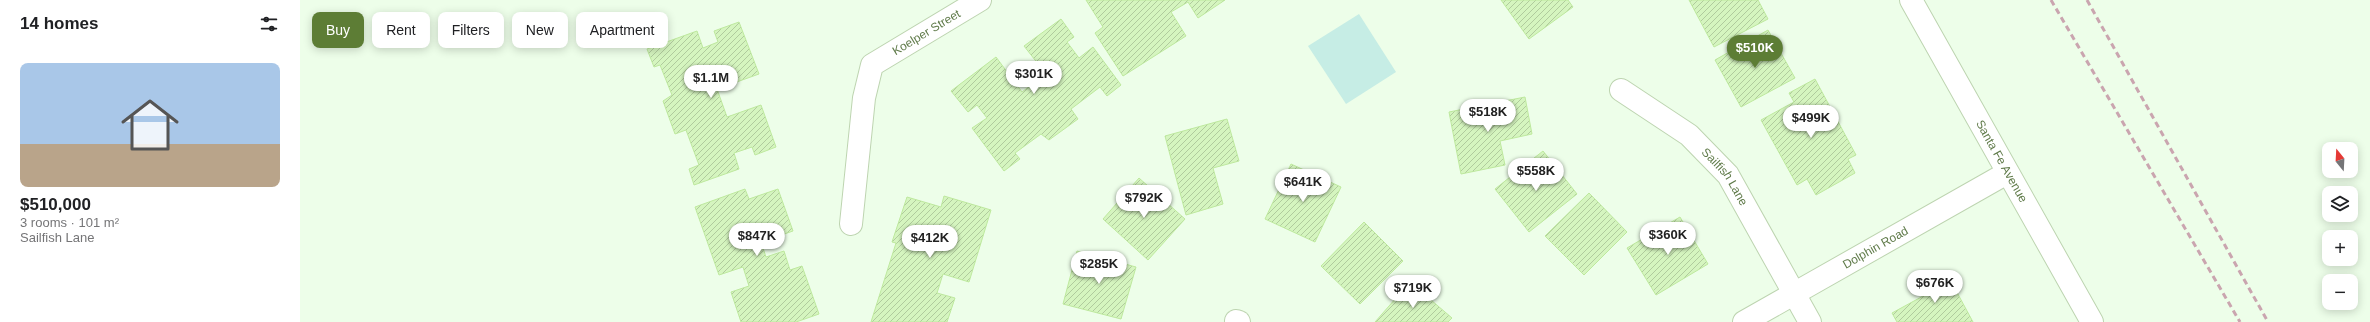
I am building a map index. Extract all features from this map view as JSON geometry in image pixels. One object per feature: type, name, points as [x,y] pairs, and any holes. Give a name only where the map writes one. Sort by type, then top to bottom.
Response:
[{"type":"street","name":"Koelper Street","points":[[851,224],[864,98],[872,65],[980,0]]},
{"type":"street","name":"Santa Fe Avenue","points":[[1911,0],[2092,322]]},
{"type":"street","name":"Sailfish Lane","points":[[1621,90],[1689,135],[1728,175],[1810,322]]},
{"type":"street","name":"Dolphin Road","points":[[1744,322],[2007,173]]},
{"type":"shaded area","points":[[1359,14],[1396,72],[1346,104],[1308,46]]},
{"type":"building","points":[[1086,0],[1225,0],[1198,18],[1188,2],[1171,12],[1186,36],[1123,76],[1095,33],[1103,27]]},
{"type":"building","points":[[1501,0],[1568,0],[1573,7],[1529,39]]},
{"type":"building","points":[[1689,0],[1758,0],[1768,19],[1714,47]]},
{"type":"building","points":[[1061,19],[1074,37],[1067,42],[1079,58],[1093,47],[1121,85],[1107,96],[1100,87],[1071,109],[1078,119],[1049,140],[1041,134],[1015,153],[1020,159],[1004,171],[972,128],[987,118],[977,105],[968,112],[951,91],[996,57],[1022,92],[1046,74],[1024,46]]},
{"type":"building","points":[[739,22],[759,74],[717,89],[727,117],[761,105],[776,147],[755,155],[752,147],[734,153],[739,169],[694,185],[689,169],[699,165],[686,130],[675,134],[663,101],[672,95],[660,65],[654,67],[647,49],[668,48],[668,41],[697,31],[703,48],[718,42],[714,31]]},
{"type":"building","points":[[1768,30],[1795,78],[1741,107],[1715,60]]},
{"type":"building","points":[[1815,79],[1856,155],[1848,159],[1855,173],[1816,195],[1807,179],[1797,185],[1761,120],[1794,102],[1789,93]]},
{"type":"building","points":[[1525,97],[1532,134],[1500,141],[1505,165],[1461,174],[1449,112]]},
{"type":"building","points":[[1227,119],[1239,161],[1213,168],[1223,204],[1186,215],[1165,136]]},
{"type":"building","points":[[1543,151],[1577,194],[1529,232],[1495,189]]},
{"type":"building","points":[[1291,164],[1341,187],[1315,242],[1265,219]]},
{"type":"building","points":[[1139,178],[1185,219],[1148,260],[1103,219]]},
{"type":"building","points":[[745,189],[749,199],[778,189],[793,231],[761,242],[766,257],[784,251],[790,270],[802,266],[819,314],[796,322],[741,322],[731,292],[749,286],[743,267],[719,275],[695,207]]},
{"type":"building","points":[[1589,193],[1627,232],[1584,275],[1545,236]]},
{"type":"building","points":[[944,196],[991,210],[969,282],[943,274],[937,293],[955,298],[947,322],[871,322],[896,243],[892,242],[907,197],[941,207]]},
{"type":"building","points":[[1680,217],[1708,264],[1656,295],[1627,248]]},
{"type":"building","points":[[1364,222],[1403,261],[1360,304],[1321,266]]},
{"type":"building","points":[[1077,251],[1136,267],[1121,319],[1063,304]]},
{"type":"building","points":[[1946,272],[1973,322],[1897,322],[1892,313],[1925,295],[1920,286]]},
{"type":"building","points":[[1410,282],[1452,318],[1448,322],[1375,322]]},
{"type":"railway","points":[[2051,0],[2240,322]]},
{"type":"railway","points":[[2087,0],[2268,322]]}]
